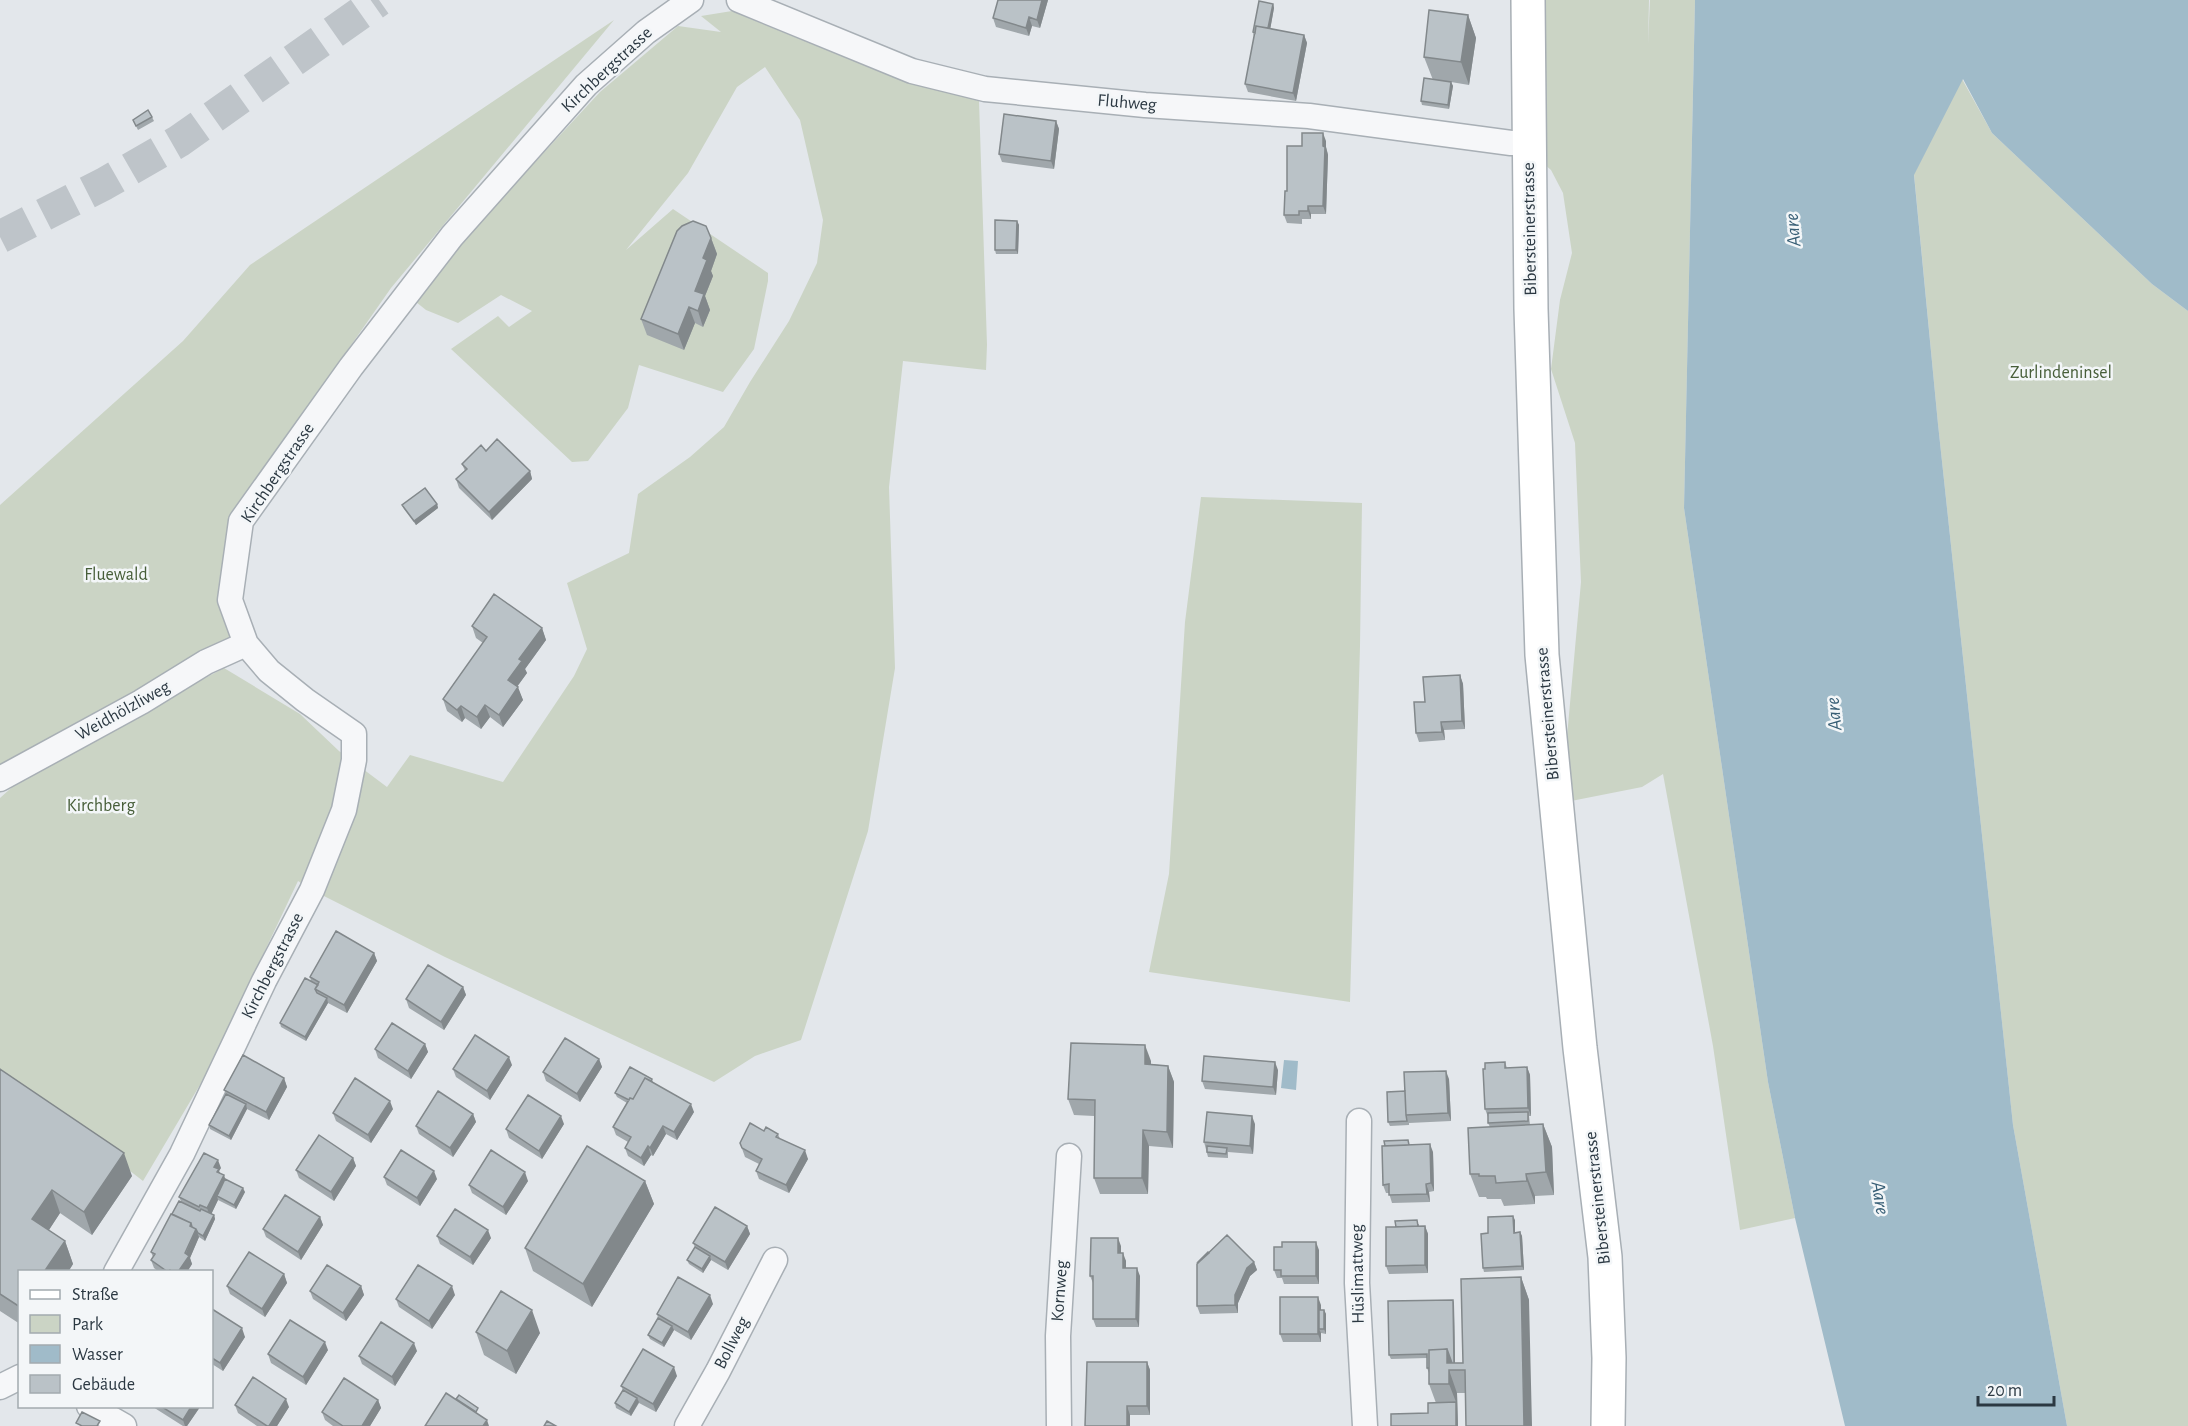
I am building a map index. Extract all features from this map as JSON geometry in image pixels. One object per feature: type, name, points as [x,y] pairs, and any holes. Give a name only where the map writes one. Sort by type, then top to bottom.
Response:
[{"type":"main road","name":"Bibersteinerstrasse","points":[[1528,0],[1531,309],[1542,656],[1580,1048],[1605,1257],[1610,1358],[1608,1426]]},
{"type":"street","name":"Kirchbergstrasse","points":[[117,1270],[182,1154],[264,981],[312,890],[344,810],[354,760],[354,734],[305,700],[269,671],[246,644],[231,600],[241,521],[351,368],[452,236],[586,85],[646,32],[691,0]]},
{"type":"street","name":"Fluhweg","points":[[739,0],[912,71],[986,89],[1145,105],[1309,116],[1511,143],[1530,143]]},
{"type":"street","name":"Weidhölzliweg","points":[[0,779],[141,702],[206,662],[246,644]]},
{"type":"street","name":"Hüslimattweg","points":[[1359,1121],[1357,1283],[1365,1426]]},
{"type":"street","name":"Kornweg","points":[[1059,1426],[1058,1336],[1069,1156]]},
{"type":"street","name":"Bollweg","points":[[687,1426],[775,1260]]},
{"type":"street","points":[[0,1387],[18,1378]]},
{"type":"street","points":[[91,1408],[124,1426]]},
{"type":"green space","points":[[1539,0],[1649,0],[1648,44],[1650,0],[1695,0],[1684,508],[1768,1082],[1795,1218],[1740,1230],[1713,1046],[1663,774],[1642,787],[1561,803],[1581,582],[1575,443],[1551,369],[1560,300],[1572,253],[1563,193],[1551,170],[1543,163]]},
{"type":"green space","name":"Kirchberg","points":[[732,11],[885,71],[979,101],[986,370],[903,361],[889,487],[895,668],[868,831],[801,1040],[755,1056],[714,1082],[445,957],[298,881],[207,1073],[143,1181],[0,1070],[0,798],[29,772],[224,668],[300,714],[339,751],[387,787],[410,755],[503,782],[574,676],[587,649],[567,583],[629,553],[638,494],[690,457],[724,427],[789,321],[817,263],[823,220],[800,120],[765,67],[737,87],[688,173],[626,250],[673,209],[768,273],[754,349],[723,392],[639,365],[628,408],[588,461],[572,462],[451,349],[498,316],[509,327],[532,311],[501,295],[458,323],[426,310],[416,302],[462,241],[600,92],[678,26],[721,32],[701,16]]},
{"type":"green space","name":"Fluewald","points":[[614,20],[391,288],[230,518],[234,643],[0,772],[0,505],[183,341],[250,265]]},
{"type":"green space","name":"Zurlindeninsel","points":[[1962,79],[1992,133],[2152,284],[2188,311],[2188,1426],[2067,1426],[2013,1125],[1938,424],[1914,174]]},
{"type":"green space","points":[[1201,497],[1362,503],[1350,1002],[1149,972],[1169,874],[1185,622]]},
{"type":"water","name":"Aare","points":[[1695,0],[2188,0],[2188,311],[2152,284],[1992,133],[1963,79],[1914,175],[1938,424],[2013,1125],[2067,1426],[1845,1426],[1795,1218],[1768,1082],[1684,508]]},
{"type":"water","points":[[1284,1060],[1298,1061],[1296,1090],[1281,1088]]},
{"type":"building","points":[[998,0],[1042,0],[1037,20],[1029,17],[1026,28],[993,18]]},
{"type":"building","points":[[1259,1],[1273,4],[1268,28],[1256,26],[1255,33],[1253,32]]},
{"type":"building","points":[[1429,10],[1468,15],[1461,62],[1424,57]]},
{"type":"building","points":[[1256,26],[1304,35],[1293,93],[1245,84]]},
{"type":"building","points":[[1424,78],[1451,82],[1448,105],[1421,101]]},
{"type":"building","points":[[148,110],[152,117],[136,126],[133,120]]},
{"type":"building","points":[[1004,114],[1056,121],[1051,161],[999,154]]},
{"type":"building","points":[[1302,133],[1323,133],[1323,146],[1325,147],[1323,206],[1308,206],[1308,211],[1299,211],[1299,215],[1284,215],[1285,191],[1287,191],[1287,146],[1302,146]]},
{"type":"building","points":[[995,220],[1017,221],[1016,250],[995,250]]},
{"type":"building","points":[[693,221],[706,226],[711,238],[703,258],[707,260],[695,291],[704,294],[698,311],[689,307],[678,334],[641,319],[677,231]]},
{"type":"building","points":[[497,439],[530,471],[489,512],[456,479],[467,469],[462,464],[481,445],[486,451]]},
{"type":"building","points":[[425,488],[437,504],[414,521],[402,505]]},
{"type":"building","points":[[494,594],[542,628],[519,659],[522,661],[508,680],[518,687],[499,715],[485,705],[477,717],[461,706],[457,710],[443,699],[487,637],[472,626]]},
{"type":"building","points":[[1460,675],[1462,721],[1441,722],[1442,732],[1416,733],[1414,702],[1425,702],[1423,677]]},
{"type":"building","points":[[336,931],[374,953],[344,1005],[315,989],[319,982],[310,977]]},
{"type":"building","points":[[428,965],[463,987],[441,1022],[406,999]]},
{"type":"building","points":[[305,978],[318,985],[315,989],[317,993],[327,998],[305,1037],[280,1023]]},
{"type":"building","points":[[392,1023],[425,1044],[408,1071],[375,1049]]},
{"type":"building","points":[[475,1035],[509,1057],[487,1091],[453,1069]]},
{"type":"building","points":[[565,1038],[599,1059],[577,1094],[543,1072]]},
{"type":"building","points":[[1071,1043],[1145,1045],[1145,1064],[1168,1066],[1167,1132],[1143,1130],[1142,1178],[1094,1178],[1095,1100],[1068,1099]]},
{"type":"building","points":[[243,1055],[284,1078],[266,1112],[224,1090]]},
{"type":"building","points":[[1204,1056],[1275,1062],[1273,1087],[1202,1081]]},
{"type":"building","points":[[1505,1062],[1505,1068],[1527,1067],[1528,1108],[1485,1109],[1483,1069],[1485,1069],[1485,1063]]},
{"type":"building","points":[[630,1067],[652,1079],[651,1081],[645,1078],[633,1099],[629,1100],[615,1093]]},
{"type":"building","points":[[0,1069],[124,1153],[84,1212],[52,1190],[32,1219],[65,1241],[45,1270],[18,1270],[18,1306],[0,1294]]},
{"type":"building","points":[[1446,1071],[1448,1113],[1406,1115],[1404,1072]]},
{"type":"building","points":[[355,1078],[390,1101],[368,1135],[333,1113]]},
{"type":"building","points":[[645,1078],[691,1104],[674,1132],[663,1126],[641,1158],[625,1148],[631,1137],[613,1127]]},
{"type":"building","points":[[438,1091],[473,1114],[450,1148],[416,1126]]},
{"type":"building","points":[[1405,1091],[1407,1121],[1388,1122],[1387,1092]]},
{"type":"building","points":[[226,1094],[246,1104],[229,1136],[209,1125]]},
{"type":"building","points":[[528,1095],[561,1116],[539,1151],[506,1129]]},
{"type":"building","points":[[1207,1112],[1252,1116],[1250,1146],[1204,1142]]},
{"type":"building","points":[[1528,1112],[1528,1121],[1488,1123],[1488,1113]]},
{"type":"building","points":[[750,1123],[764,1131],[766,1127],[778,1134],[776,1137],[805,1150],[786,1185],[756,1171],[762,1159],[742,1148],[740,1143]]},
{"type":"building","points":[[1543,1124],[1546,1172],[1526,1174],[1527,1181],[1496,1183],[1495,1176],[1470,1174],[1468,1128]]},
{"type":"building","points":[[319,1135],[353,1158],[331,1192],[296,1170]]},
{"type":"building","points":[[1408,1140],[1409,1145],[1385,1146],[1384,1141]]},
{"type":"building","points":[[1430,1144],[1431,1183],[1426,1184],[1427,1194],[1389,1195],[1389,1184],[1383,1185],[1382,1146]]},
{"type":"building","points":[[587,1146],[645,1181],[583,1284],[525,1248]]},
{"type":"building","points":[[1207,1146],[1227,1148],[1226,1154],[1207,1152]]},
{"type":"building","points":[[401,1150],[434,1171],[417,1198],[384,1177]]},
{"type":"building","points":[[491,1150],[525,1172],[503,1207],[469,1185]]},
{"type":"building","points":[[204,1153],[218,1160],[214,1167],[219,1169],[217,1172],[224,1175],[207,1208],[200,1205],[199,1207],[179,1197]]},
{"type":"building","points":[[225,1179],[243,1188],[234,1205],[217,1196]]},
{"type":"building","points":[[285,1195],[320,1217],[298,1252],[263,1229]]},
{"type":"building","points":[[179,1201],[214,1215],[203,1236],[192,1227],[191,1223],[172,1214]]},
{"type":"building","points":[[715,1207],[747,1226],[725,1262],[693,1243]]},
{"type":"building","points":[[455,1209],[488,1230],[470,1257],[437,1236]]},
{"type":"building","points":[[171,1214],[191,1223],[190,1226],[196,1229],[185,1253],[189,1256],[179,1270],[165,1270],[151,1260],[155,1254],[151,1252]]},
{"type":"building","points":[[1513,1216],[1514,1233],[1520,1232],[1522,1266],[1483,1268],[1481,1234],[1488,1233],[1488,1217]]},
{"type":"building","points":[[1417,1220],[1418,1226],[1396,1227],[1395,1221]]},
{"type":"building","points":[[1425,1226],[1425,1265],[1386,1266],[1386,1227]]},
{"type":"building","points":[[1227,1235],[1254,1262],[1247,1268],[1235,1295],[1235,1305],[1197,1306],[1197,1264]]},
{"type":"building","points":[[1091,1238],[1118,1238],[1118,1253],[1123,1253],[1123,1268],[1137,1268],[1136,1319],[1093,1319],[1093,1276],[1090,1276]]},
{"type":"building","points":[[1282,1242],[1316,1242],[1316,1276],[1281,1276],[1281,1270],[1274,1270],[1274,1247],[1282,1247]]},
{"type":"building","points":[[695,1247],[710,1256],[702,1269],[687,1260]]},
{"type":"building","points":[[249,1252],[284,1274],[262,1309],[227,1286]]},
{"type":"building","points":[[327,1265],[361,1286],[343,1313],[310,1291]]},
{"type":"building","points":[[418,1265],[452,1286],[429,1321],[396,1299]]},
{"type":"building","points":[[678,1277],[710,1295],[688,1332],[657,1314]]},
{"type":"building","points":[[1521,1277],[1524,1426],[1466,1426],[1465,1370],[1449,1370],[1449,1384],[1429,1384],[1429,1350],[1447,1349],[1447,1363],[1463,1363],[1461,1279]]},
{"type":"building","points":[[501,1291],[532,1310],[507,1351],[476,1332]]},
{"type":"building","points":[[1280,1297],[1318,1297],[1318,1334],[1280,1334]]},
{"type":"building","points":[[1453,1300],[1454,1363],[1447,1349],[1429,1350],[1429,1368],[1427,1368],[1427,1354],[1389,1355],[1388,1301]]},
{"type":"building","points":[[213,1310],[242,1328],[220,1363],[213,1359]]},
{"type":"building","points":[[1319,1310],[1324,1310],[1324,1329],[1319,1329]]},
{"type":"building","points":[[658,1318],[672,1326],[662,1343],[648,1335]]},
{"type":"building","points":[[290,1320],[325,1342],[303,1377],[268,1354]]},
{"type":"building","points":[[381,1322],[414,1343],[392,1377],[359,1356]]},
{"type":"building","points":[[643,1349],[674,1367],[653,1404],[621,1386]]},
{"type":"building","points":[[1087,1362],[1147,1362],[1147,1406],[1127,1406],[1127,1426],[1085,1426]]},
{"type":"building","points":[[253,1377],[286,1399],[269,1426],[235,1405]]},
{"type":"building","points":[[344,1378],[378,1400],[362,1426],[343,1426],[322,1412]]},
{"type":"building","points":[[623,1390],[637,1398],[629,1412],[615,1403]]},
{"type":"building","points":[[446,1393],[487,1420],[483,1426],[425,1426]]},
{"type":"building","points":[[459,1395],[478,1408],[476,1412],[456,1399]]},
{"type":"building","points":[[1456,1402],[1456,1426],[1391,1426],[1391,1414],[1428,1413],[1428,1403]]},
{"type":"building","points":[[164,1408],[190,1408],[183,1420]]},
{"type":"building","points":[[82,1412],[100,1421],[97,1426],[82,1426],[76,1423]]},
{"type":"building","points":[[547,1421],[556,1426],[544,1426]]},
{"type":"tunnel","points":[[0,237],[104,184],[179,141],[379,0]]}]
